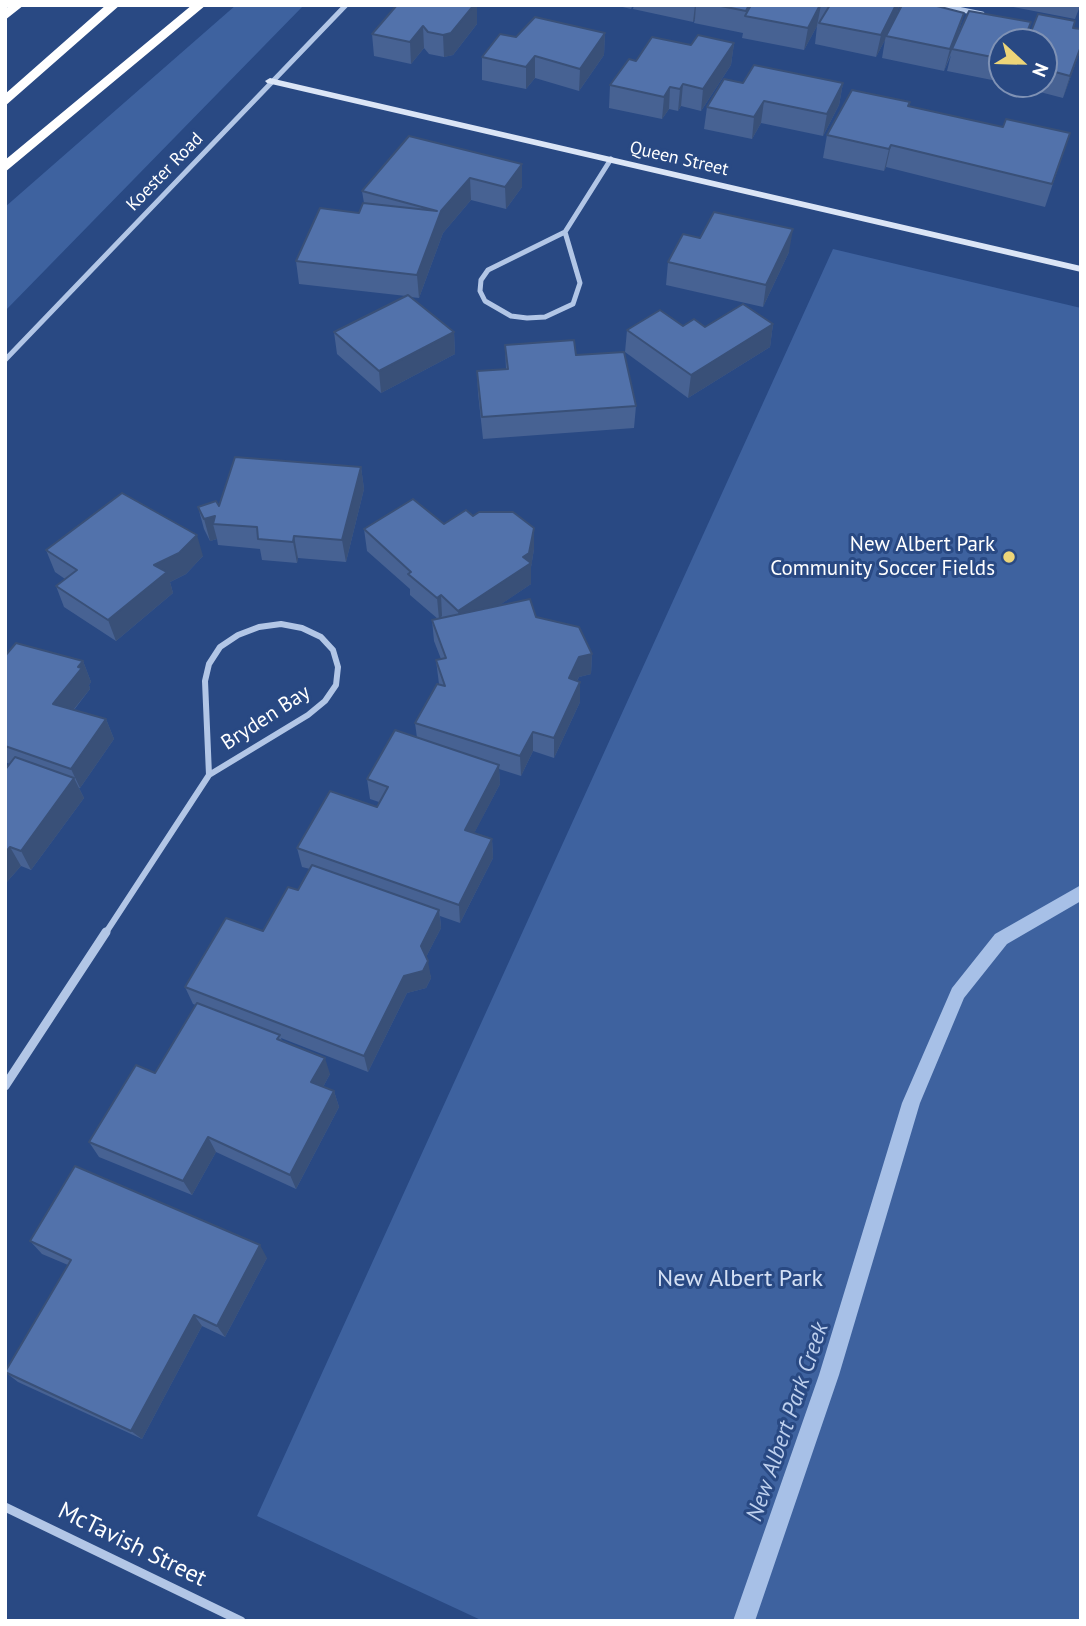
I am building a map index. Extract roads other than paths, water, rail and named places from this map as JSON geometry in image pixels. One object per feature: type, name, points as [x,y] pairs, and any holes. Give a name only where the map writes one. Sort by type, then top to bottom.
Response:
[{"type":"highway","points":[[5,16],[18,5]]},
{"type":"highway","points":[[5,102],[114,5]]},
{"type":"highway","points":[[5,168],[200,5]]},
{"type":"street","name":"Koester Road","points":[[5,360],[270,81],[346,5]]},
{"type":"street","points":[[938,5],[990,15]]},
{"type":"street","name":"Queen Street","points":[[270,81],[1081,269]]},
{"type":"street","points":[[565,232],[580,283],[579,293],[573,304],[545,317],[527,318],[496,310],[485,301],[480,291],[481,280],[488,270],[565,232],[611,159]]},
{"type":"street","name":"Bryden Bay","points":[[5,1086],[209,775],[308,715],[325,701],[336,685],[338,667],[333,650],[321,637],[302,628],[281,624],[258,627],[237,635],[220,647],[209,664],[205,681],[209,775]]},
{"type":"street","name":"McTavish Street","points":[[5,1507],[241,1621]]},
{"type":"waterway","name":"New Albert Park Creek","points":[[744,1621],[829,1375],[911,1103],[958,993],[1001,939],[1081,892]]},
{"type":"place","name":"New Albert Park Community Soccer Fields","points":[[1009,557]]},
{"type":"park label","name":"New Albert Park","points":[[740,1279]]}]
